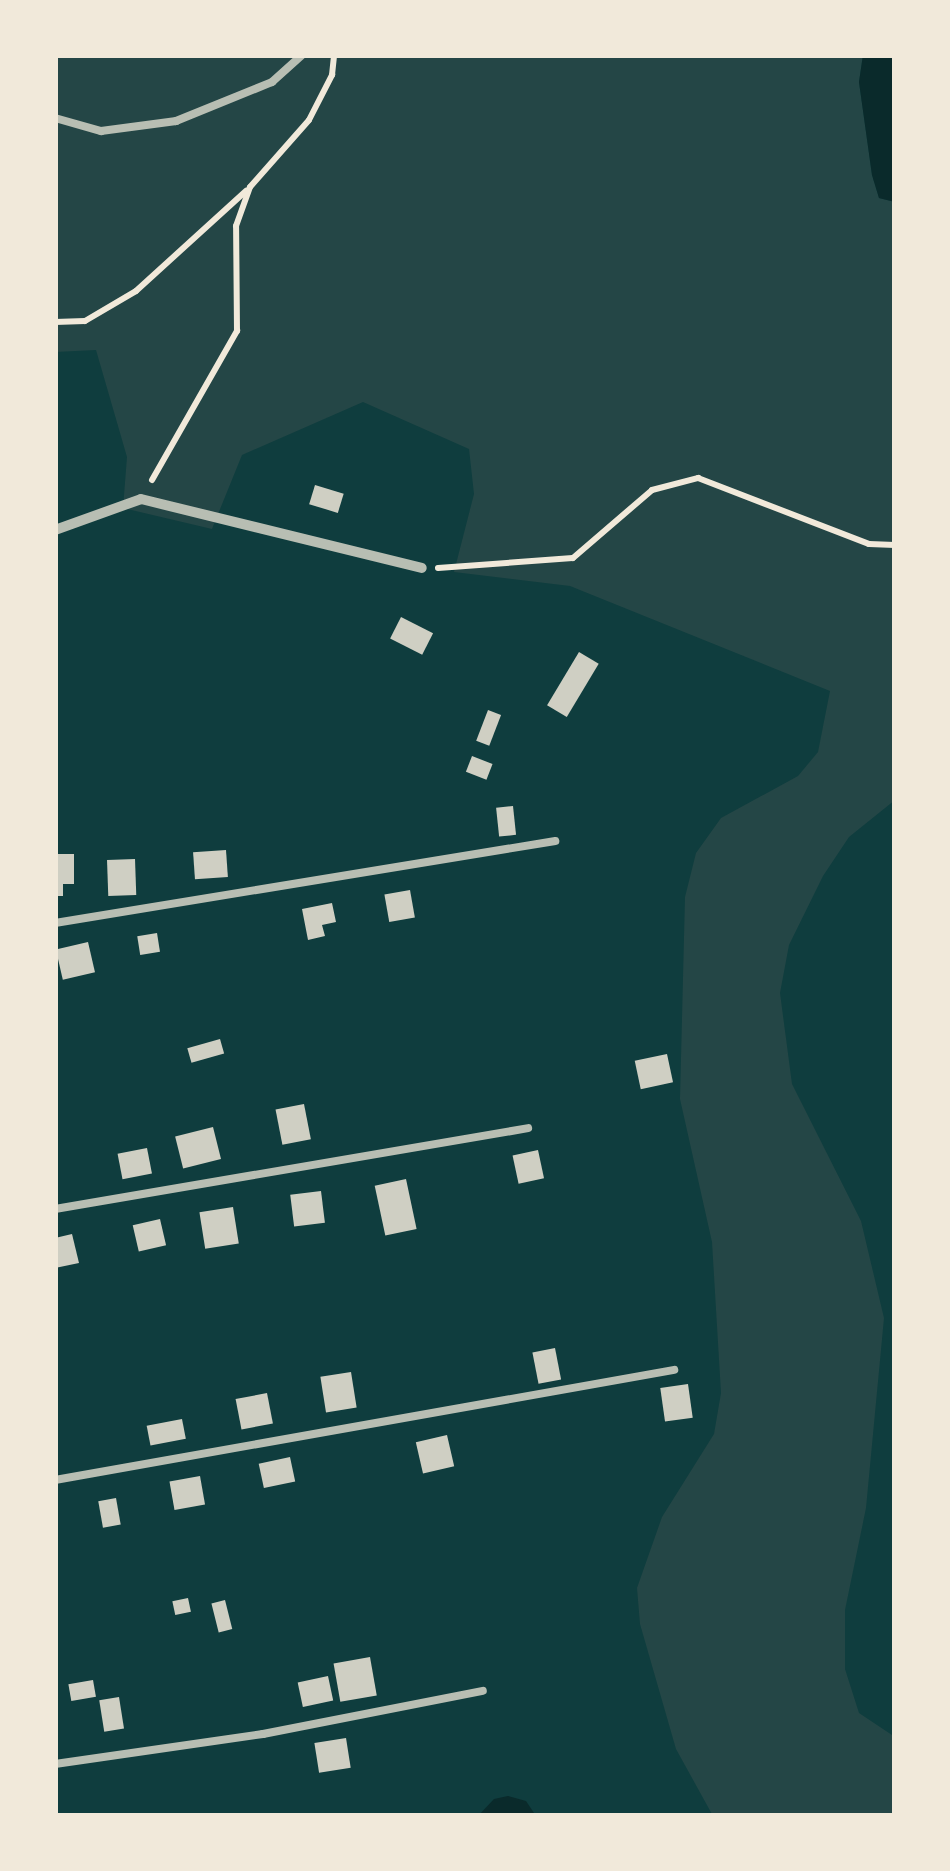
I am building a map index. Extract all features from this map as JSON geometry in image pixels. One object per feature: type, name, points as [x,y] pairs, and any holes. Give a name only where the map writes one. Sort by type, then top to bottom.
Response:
[{"type":"street","points":[[55,530],[142,498],[422,568]]},
{"type":"lane","points":[[55,118],[101,131],[176,120],[272,82],[302,55]]},
{"type":"lane","points":[[55,923],[555,841]]},
{"type":"lane","points":[[55,1209],[528,1128]]},
{"type":"lane","points":[[55,1480],[674,1370]]},
{"type":"lane","points":[[55,1764],[263,1734],[483,1691]]},
{"type":"path","points":[[55,322],[85,321],[136,292],[250,187],[310,120],[332,75],[334,55]]},
{"type":"path","points":[[142,498],[237,331],[236,226],[250,187]]},
{"type":"path","points":[[422,568],[573,558],[652,490],[698,478],[870,544],[895,545]]},
{"type":"shaded area","points":[[55,55],[863,55],[859,82],[872,175],[879,198],[895,202],[895,800],[849,837],[823,876],[789,945],[780,993],[792,1084],[861,1221],[884,1318],[866,1508],[845,1610],[845,1669],[859,1713],[895,1737],[895,1816],[713,1816],[676,1749],[640,1624],[637,1588],[662,1517],[714,1434],[721,1393],[712,1242],[680,1099],[685,897],[696,853],[721,818],[798,776],[818,752],[830,691],[570,586],[454,572],[474,494],[469,449],[363,402],[242,455],[212,529],[123,508],[127,457],[96,350],[55,352]]},
{"type":"shaded area","points":[[863,55],[895,55],[895,202],[879,198],[872,175],[859,82]]},
{"type":"shaded area","points":[[508,1796],[526,1801],[536,1816],[478,1816],[494,1799]]},
{"type":"building","points":[[315,485],[344,494],[338,513],[309,504]]},
{"type":"building","points":[[401,617],[433,633],[422,655],[390,638]]},
{"type":"building","points":[[579,652],[599,664],[567,717],[547,705]]},
{"type":"building","points":[[488,710],[501,715],[489,746],[476,741]]},
{"type":"building","points":[[472,756],[493,764],[486,780],[466,772]]},
{"type":"building","points":[[513,806],[516,835],[499,837],[496,808]]},
{"type":"building","points":[[226,850],[228,877],[195,879],[193,852]]},
{"type":"building","points":[[55,854],[74,854],[74,884],[63,884],[63,896],[55,896]]},
{"type":"building","points":[[135,859],[136,895],[108,896],[107,860]]},
{"type":"building","points":[[410,890],[415,918],[389,922],[384,895]]},
{"type":"building","points":[[332,903],[336,922],[322,925],[325,936],[308,940],[302,909]]},
{"type":"building","points":[[157,933],[160,952],[140,955],[137,936]]},
{"type":"building","points":[[88,942],[95,972],[63,980],[56,949]]},
{"type":"building","points":[[220,1039],[224,1053],[191,1063],[187,1048]]},
{"type":"building","points":[[667,1054],[673,1082],[641,1089],[635,1061]]},
{"type":"building","points":[[304,1104],[311,1139],[282,1145],[276,1110]]},
{"type":"building","points":[[213,1127],[221,1159],[183,1168],[175,1136]]},
{"type":"building","points":[[147,1148],[152,1174],[123,1179],[118,1154]]},
{"type":"building","points":[[538,1150],[544,1178],[519,1184],[513,1155]]},
{"type":"building","points":[[406,1179],[417,1229],[385,1236],[375,1186]]},
{"type":"building","points":[[321,1191],[325,1223],[294,1227],[290,1195]]},
{"type":"building","points":[[233,1207],[239,1244],[205,1249],[199,1212]]},
{"type":"building","points":[[160,1219],[166,1245],[139,1252],[133,1225]]},
{"type":"building","points":[[72,1234],[79,1263],[55,1268],[55,1238]]},
{"type":"building","points":[[555,1348],[561,1379],[539,1384],[532,1352]]},
{"type":"building","points":[[351,1372],[357,1408],[326,1412],[320,1377]]},
{"type":"building","points":[[688,1384],[693,1418],[665,1422],[660,1388]]},
{"type":"building","points":[[267,1393],[273,1423],[242,1430],[236,1399]]},
{"type":"building","points":[[182,1419],[186,1439],[150,1446],[147,1426]]},
{"type":"building","points":[[447,1435],[454,1466],[423,1473],[416,1442]]},
{"type":"building","points":[[290,1457],[295,1481],[264,1488],[259,1464]]},
{"type":"building","points":[[200,1476],[205,1505],[175,1510],[169,1481]]},
{"type":"building","points":[[116,1498],[121,1525],[103,1528],[98,1501]]},
{"type":"building","points":[[188,1598],[191,1612],[175,1615],[172,1601]]},
{"type":"building","points":[[225,1600],[232,1629],[219,1632],[211,1603]]},
{"type":"building","points":[[370,1657],[377,1695],[340,1702],[334,1663]]},
{"type":"building","points":[[328,1676],[333,1700],[303,1707],[298,1682]]},
{"type":"building","points":[[93,1680],[96,1697],[71,1701],[68,1684]]},
{"type":"building","points":[[119,1697],[124,1729],[104,1732],[99,1700]]},
{"type":"building","points":[[346,1738],[351,1768],[319,1773],[314,1743]]}]
